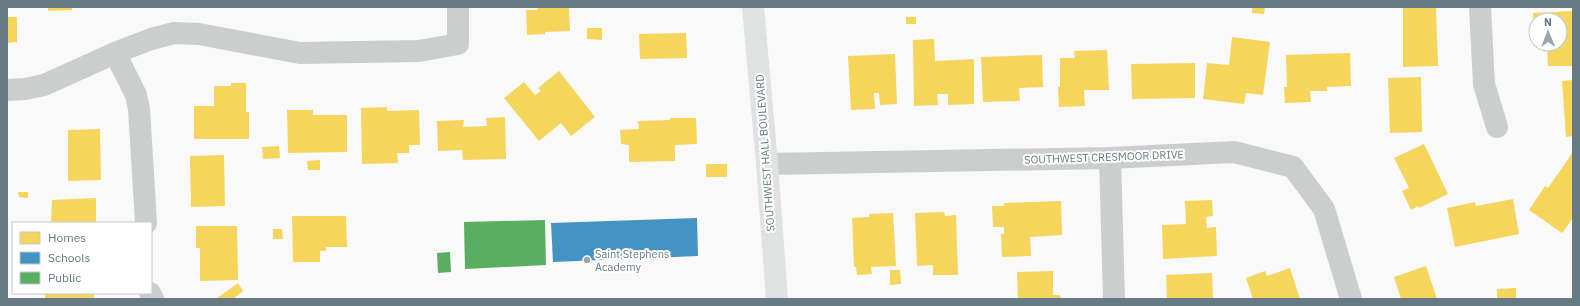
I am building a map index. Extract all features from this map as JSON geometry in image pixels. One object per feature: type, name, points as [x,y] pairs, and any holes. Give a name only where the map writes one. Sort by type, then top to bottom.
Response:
[{"type":"main road","name":"SOUTHWEST HALL BOULEVARD","points":[[753,7],[777,299]]},
{"type":"street","points":[[7,90],[25,89],[44,85],[115,52],[151,39],[174,33],[199,34],[300,53],[419,50],[458,44],[458,7]]},
{"type":"street","points":[[1480,7],[1484,84],[1496,127]]},
{"type":"street","points":[[115,52],[136,95],[139,109],[146,222]]},
{"type":"street","name":"SOUTHWEST CRESMOOR DRIVE","points":[[767,164],[1110,158],[1234,152],[1293,167],[1324,209],[1352,299]]},
{"type":"street","points":[[1110,158],[1114,299]]},
{"type":"building: Homes","points":[[48,7],[72,7],[72,10],[48,11]]},
{"type":"building: Homes","points":[[537,7],[569,7],[570,31],[545,32],[545,34],[527,35],[526,10],[538,10]]},
{"type":"building: Homes","points":[[1252,7],[1265,7],[1264,14],[1252,13]]},
{"type":"building: Homes","points":[[1403,7],[1436,7],[1438,66],[1403,67]]},
{"type":"building: Homes","points":[[1573,11],[1573,66],[1548,66],[1547,52],[1568,52],[1568,12],[1553,12]]},
{"type":"building: Homes","points":[[7,17],[17,17],[17,42],[7,43]]},
{"type":"building: Homes","points":[[906,17],[916,17],[916,24],[906,24]]},
{"type":"building: Homes","points":[[587,28],[602,28],[602,40],[587,39]]},
{"type":"building: Homes","points":[[686,33],[687,58],[640,59],[639,34]]},
{"type":"building: Homes","points":[[1232,37],[1270,42],[1263,95],[1246,93],[1244,104],[1203,99],[1207,63],[1229,65]]},
{"type":"building: Homes","points":[[934,39],[935,61],[974,59],[974,104],[948,105],[948,94],[937,94],[938,105],[914,106],[913,40]]},
{"type":"building: Homes","points":[[1107,50],[1109,90],[1084,90],[1085,106],[1059,107],[1058,87],[1060,87],[1060,58],[1075,58],[1074,51]]},
{"type":"building: Homes","points":[[1350,53],[1351,86],[1327,87],[1327,91],[1310,91],[1311,102],[1285,103],[1284,87],[1287,87],[1286,55]]},
{"type":"building: Homes","points":[[895,54],[897,104],[880,105],[879,93],[874,93],[875,109],[851,110],[848,56]]},
{"type":"building: Homes","points":[[1042,55],[1043,87],[1019,88],[1020,101],[983,102],[981,57]]},
{"type":"building: Homes","points":[[1195,63],[1195,98],[1132,99],[1131,64]]},
{"type":"building: Homes","points":[[559,71],[595,117],[571,136],[561,123],[539,141],[504,98],[524,82],[535,95],[541,91],[538,88]]},
{"type":"building: Homes","points":[[1421,77],[1422,132],[1390,133],[1388,78]]},
{"type":"building: Homes","points":[[1573,80],[1573,136],[1566,137],[1562,81]]},
{"type":"building: Homes","points":[[231,83],[246,83],[246,112],[249,112],[249,139],[194,139],[194,106],[214,106],[214,86],[231,86]]},
{"type":"building: Homes","points":[[387,107],[387,111],[419,110],[420,145],[409,145],[409,153],[397,153],[398,163],[362,164],[361,108]]},
{"type":"building: Homes","points":[[287,110],[313,110],[313,115],[347,115],[347,152],[288,153]]},
{"type":"building: Homes","points":[[505,117],[506,159],[463,160],[462,150],[438,151],[437,121],[464,120],[463,127],[487,126],[486,118]]},
{"type":"building: Homes","points":[[670,118],[696,118],[697,144],[675,145],[675,161],[629,162],[629,145],[621,144],[620,130],[639,129],[638,121],[670,120]]},
{"type":"building: Homes","points":[[100,129],[101,180],[68,181],[68,130]]},
{"type":"building: Homes","points":[[1424,144],[1448,194],[1419,208],[1418,206],[1411,210],[1402,191],[1409,188],[1394,158]]},
{"type":"building: Homes","points":[[279,146],[280,158],[263,159],[262,147]]},
{"type":"building: Homes","points":[[1573,152],[1573,218],[1562,233],[1529,210],[1545,186],[1548,188]]},
{"type":"building: Homes","points":[[224,155],[225,206],[191,207],[190,156]]},
{"type":"building: Homes","points":[[320,160],[320,170],[308,170],[307,161]]},
{"type":"building: Homes","points":[[706,164],[727,164],[727,177],[706,177]]},
{"type":"building: Homes","points":[[18,192],[28,192],[28,198],[19,197]]},
{"type":"building: Homes","points":[[96,198],[96,222],[51,222],[52,200]]},
{"type":"building: Homes","points":[[1513,199],[1519,234],[1455,247],[1447,208],[1475,202],[1476,206]]},
{"type":"building: Homes","points":[[1212,200],[1213,216],[1206,217],[1207,228],[1216,227],[1217,256],[1163,259],[1162,225],[1186,224],[1185,201]]},
{"type":"building: Homes","points":[[1061,201],[1062,235],[1030,237],[1031,256],[1002,257],[1001,234],[1004,234],[1004,227],[993,227],[992,206],[1004,206],[1004,203]]},
{"type":"building: Homes","points":[[944,212],[945,216],[956,215],[958,275],[933,275],[933,265],[917,266],[915,213]]},
{"type":"building: Homes","points":[[893,213],[896,266],[871,267],[872,274],[857,275],[856,267],[854,267],[852,218],[869,217],[869,214]]},
{"type":"building: Homes","points":[[292,216],[346,216],[347,247],[326,247],[326,251],[320,251],[320,262],[293,262]]},
{"type":"building: Homes","points":[[196,226],[237,226],[238,280],[200,281],[200,248],[196,248]]},
{"type":"building: Homes","points":[[273,229],[282,229],[283,239],[273,239]]},
{"type":"building: Homes","points":[[1426,266],[1437,299],[1401,299],[1394,277]]},
{"type":"building: Homes","points":[[1290,268],[1300,299],[1253,299],[1246,278],[1265,271],[1267,276]]},
{"type":"building: Homes","points":[[890,270],[900,270],[901,284],[890,285]]},
{"type":"building: Homes","points":[[1053,271],[1053,295],[1060,295],[1061,299],[1018,299],[1017,272]]},
{"type":"building: Homes","points":[[1212,273],[1213,299],[1167,299],[1166,275]]},
{"type":"building: Homes","points":[[238,283],[243,291],[233,299],[216,299]]},
{"type":"building: Homes","points":[[1516,288],[1516,299],[1497,299],[1497,289]]},
{"type":"building: Homes","points":[[45,294],[94,294],[94,299],[45,299]]},
{"type":"building: Schools","points":[[697,218],[698,256],[553,262],[551,223]]},
{"type":"building: Public","points":[[545,220],[546,265],[465,269],[464,222]]},
{"type":"building: Public","points":[[450,252],[451,272],[438,273],[437,253]]},
{"type":"place","name":"Saint Stephens Academy","points":[[587,260]]}]
